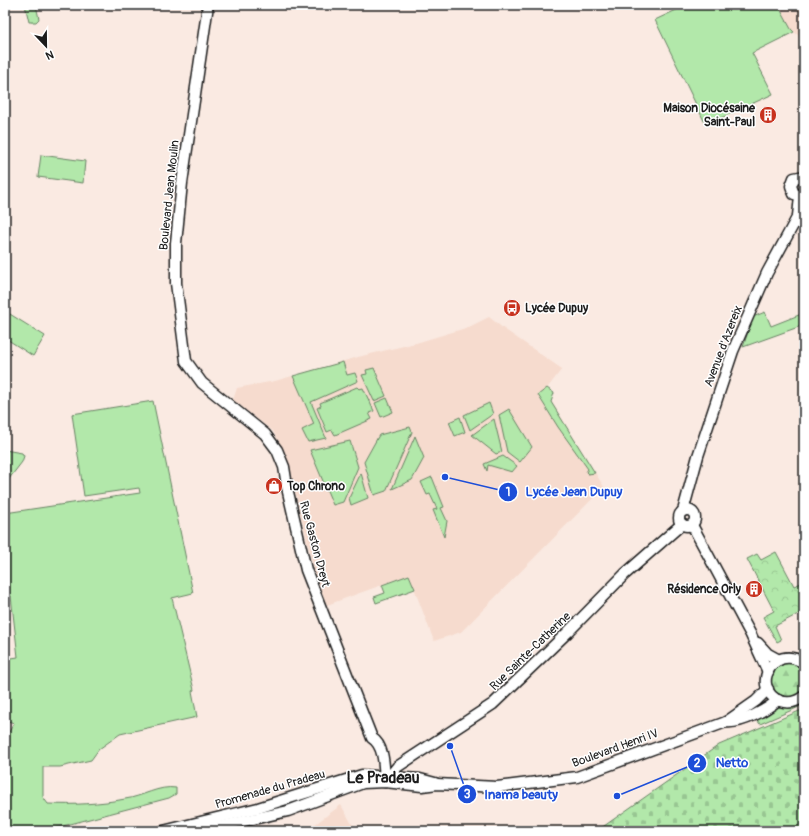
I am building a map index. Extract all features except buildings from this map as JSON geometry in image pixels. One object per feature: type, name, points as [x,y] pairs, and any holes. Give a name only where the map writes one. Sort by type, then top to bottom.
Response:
[{"type":"street","name":"Boulevard Jean Moulin","points":[[202,383],[186,362],[176,283],[176,243],[182,183],[208,5]]},
{"type":"street","points":[[802,196],[792,191],[791,184],[794,178],[804,176]]},
{"type":"street","name":"Avenue d'Azereix","points":[[683,511],[698,456],[733,351],[767,273],[798,216],[802,196]]},
{"type":"street","name":"Rue Gaston Dreyt","points":[[202,383],[265,434],[277,450],[284,467],[288,492],[306,570],[372,738],[376,741],[379,748],[384,767],[384,778]]},
{"type":"street","points":[[687,525],[695,520],[694,514],[689,510],[683,511],[679,516],[687,525],[752,635],[768,672]]},
{"type":"street","name":"Rue Sainte-Catherine","points":[[384,778],[416,754],[493,704],[568,632],[625,574],[687,525]]},
{"type":"street","points":[[752,635],[768,654],[779,660]]},
{"type":"street","points":[[804,663],[792,658],[779,660],[770,667],[766,683],[768,689],[778,700],[791,702],[804,697]]},
{"type":"street","name":"Boulevard Henri IV","points":[[384,778],[420,779],[437,784],[497,787],[577,777],[726,722],[756,701],[768,689]]},
{"type":"street","name":"Boulevard Henri IV","points":[[726,722],[732,723],[756,715],[778,700]]},
{"type":"street","name":"Promenade du Pradeau","points":[[163,831],[258,808],[362,775],[384,778]]},
{"type":"street","name":"Promenade du Pradeau","points":[[201,831],[288,811],[363,783],[384,778]]},
{"type":"shaded area","points":[[778,5],[804,5],[804,48],[798,35],[791,30]]},
{"type":"shaded area","points":[[489,317],[562,369],[545,391],[604,487],[461,632],[434,641],[409,575],[327,605],[315,574],[287,457],[273,431],[233,400],[237,388],[275,381],[358,357],[416,343],[469,327]]},
{"type":"shaded area","points":[[341,805],[356,831],[306,831],[314,825]]},
{"type":"green space","points":[[25,5],[36,5],[39,19],[36,22],[29,22]]},
{"type":"green space","points":[[687,5],[778,5],[794,32],[752,53],[773,94],[706,125],[655,20]]},
{"type":"green space","points":[[41,155],[85,161],[83,183],[38,177]]},
{"type":"green space","points":[[5,311],[45,336],[33,356],[5,338]]},
{"type":"green space","points":[[765,312],[771,326],[804,313],[804,325],[743,347],[753,317]]},
{"type":"green space","points":[[343,362],[347,375],[355,373],[358,381],[311,402],[326,438],[308,442],[302,430],[314,424],[293,376]]},
{"type":"green space","points":[[374,368],[386,396],[374,401],[362,375],[367,374],[366,370]]},
{"type":"green space","points":[[357,387],[359,389],[363,388],[374,411],[369,413],[372,419],[335,435],[332,430],[327,432],[317,408],[321,406],[320,403]]},
{"type":"green space","points":[[547,388],[554,393],[551,402],[595,473],[588,474],[586,472],[588,469],[558,427],[538,395]]},
{"type":"green space","points":[[387,398],[393,412],[381,417],[375,403]]},
{"type":"green space","points":[[153,401],[193,593],[172,598],[194,690],[192,691],[197,717],[120,734],[99,749],[91,760],[60,767],[43,767],[43,797],[48,804],[77,804],[106,802],[131,798],[163,788],[176,788],[176,794],[169,798],[59,827],[36,831],[5,831],[5,732],[9,732],[14,723],[5,720],[5,659],[18,657],[11,596],[5,596],[5,513],[140,493],[139,488],[84,496],[72,414]]},
{"type":"green space","points":[[489,403],[493,414],[470,430],[464,415]]},
{"type":"green space","points":[[509,409],[532,447],[520,462],[507,452],[499,415]]},
{"type":"green space","points":[[460,417],[465,432],[455,436],[449,422]]},
{"type":"green space","points":[[494,419],[502,452],[496,454],[472,435]]},
{"type":"green space","points":[[410,427],[412,432],[386,491],[374,495],[364,462],[379,435]]},
{"type":"green space","points":[[415,436],[424,458],[412,480],[392,489]]},
{"type":"green space","points":[[350,441],[358,467],[343,502],[333,505],[310,450]]},
{"type":"green space","points":[[5,450],[22,453],[24,456],[22,462],[5,484]]},
{"type":"green space","points":[[503,456],[517,466],[512,472],[488,465],[487,471],[484,464]]},
{"type":"green space","points":[[361,473],[368,498],[351,505],[349,498]]},
{"type":"green space","points":[[432,477],[444,507],[441,508],[447,521],[444,537],[433,510],[437,509],[430,494],[427,495],[421,482]]},
{"type":"green space","points":[[776,552],[794,586],[804,582],[804,617],[802,617],[800,613],[775,626],[781,640],[777,642],[763,617],[774,611],[747,559],[757,554],[761,560]]},
{"type":"green space","points":[[409,575],[415,589],[376,603],[374,597],[385,593],[382,585]]},
{"type":"green space","points":[[791,662],[801,667],[805,673],[805,687],[801,693],[795,697],[785,698],[775,693],[771,687],[770,677],[775,667],[781,663]]},
{"type":"green space","points":[[778,705],[798,705],[799,707],[760,724],[757,720]]},
{"type":"green space","points":[[804,709],[804,831],[597,831],[719,745]]},
{"type":"place","name":"Maison Diocésaine Saint-Paul","points":[[768,115]]},
{"type":"place","name":"Lycée Dupuy","points":[[512,308]]},
{"type":"place","name":"Lycée Jean Dupuy","points":[[445,477]]},
{"type":"place","name":"Top Chrono","points":[[274,486]]},
{"type":"place","name":"Résidence Orly","points":[[754,589]]},
{"type":"place","name":"Inama beauty","points":[[450,746]]},
{"type":"place","name":"Netto","points":[[617,796]]},
{"type":"district","name":"Le Pradeau","points":[[383,777]]}]
